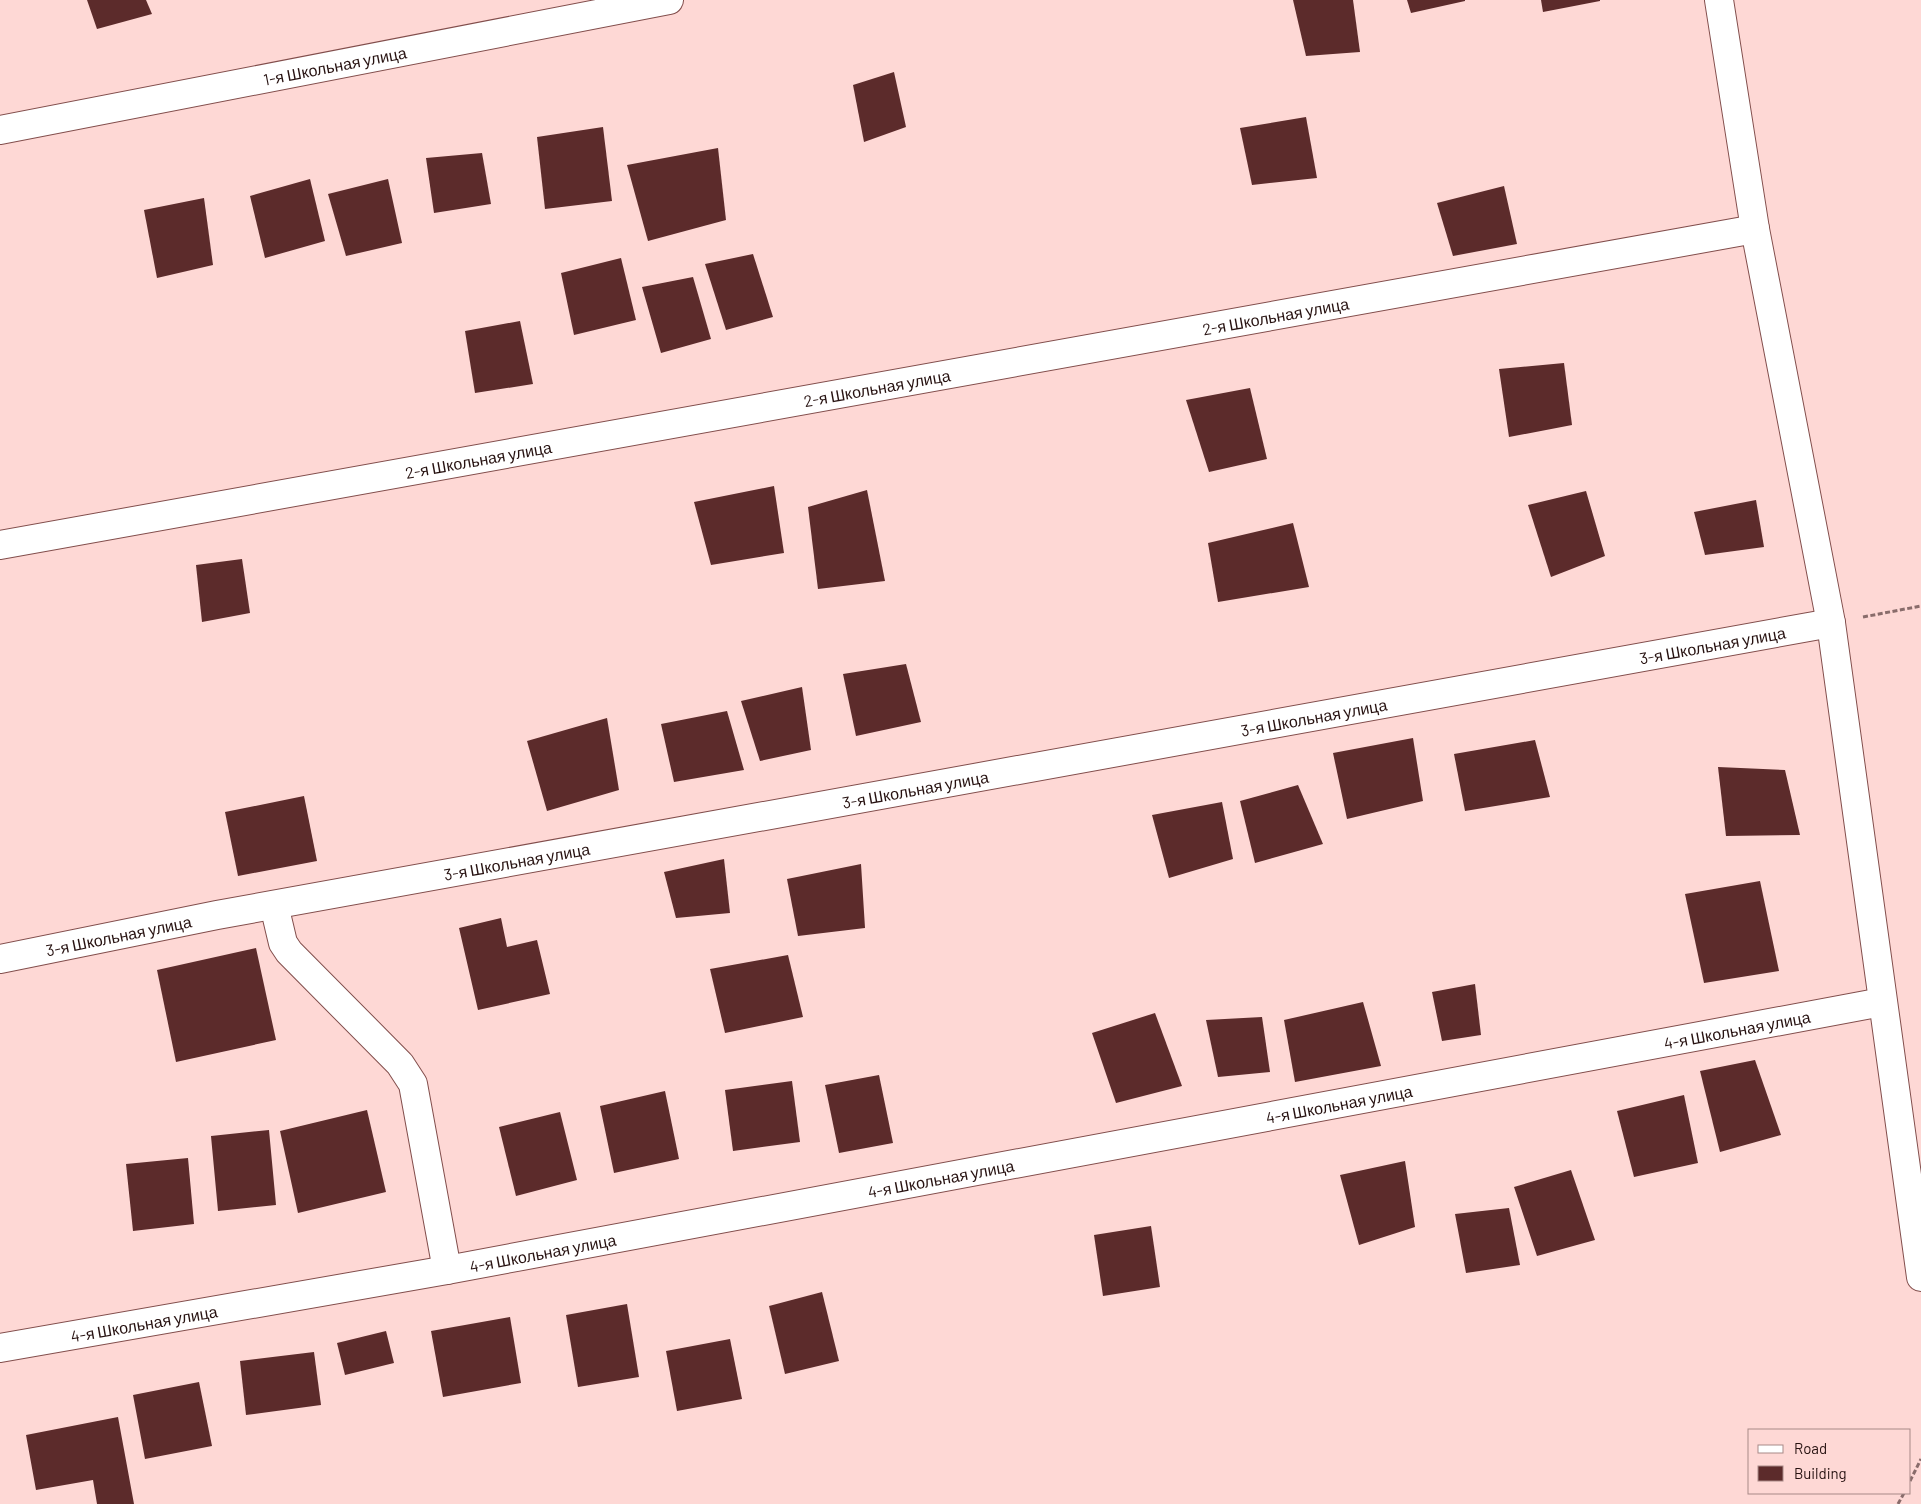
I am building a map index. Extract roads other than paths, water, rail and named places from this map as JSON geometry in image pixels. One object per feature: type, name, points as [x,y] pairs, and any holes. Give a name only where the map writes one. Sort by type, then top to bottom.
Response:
[{"type":"street","name":"1-я Школьная улица","points":[[0,130],[669,0]]},
{"type":"street","points":[[1719,0],[1755,228],[1831,623],[1921,1276]]},
{"type":"street","name":"2-я Школьная улица","points":[[0,545],[1755,228]]},
{"type":"street","name":"3-я Школьная улица","points":[[0,959],[274,905],[1831,623]]},
{"type":"street","points":[[274,905],[283,943],[294,958],[400,1064],[413,1084],[447,1270]]},
{"type":"street","name":"4-я Школьная улица","points":[[0,1348],[130,1327],[447,1270],[1882,1002]]}]
